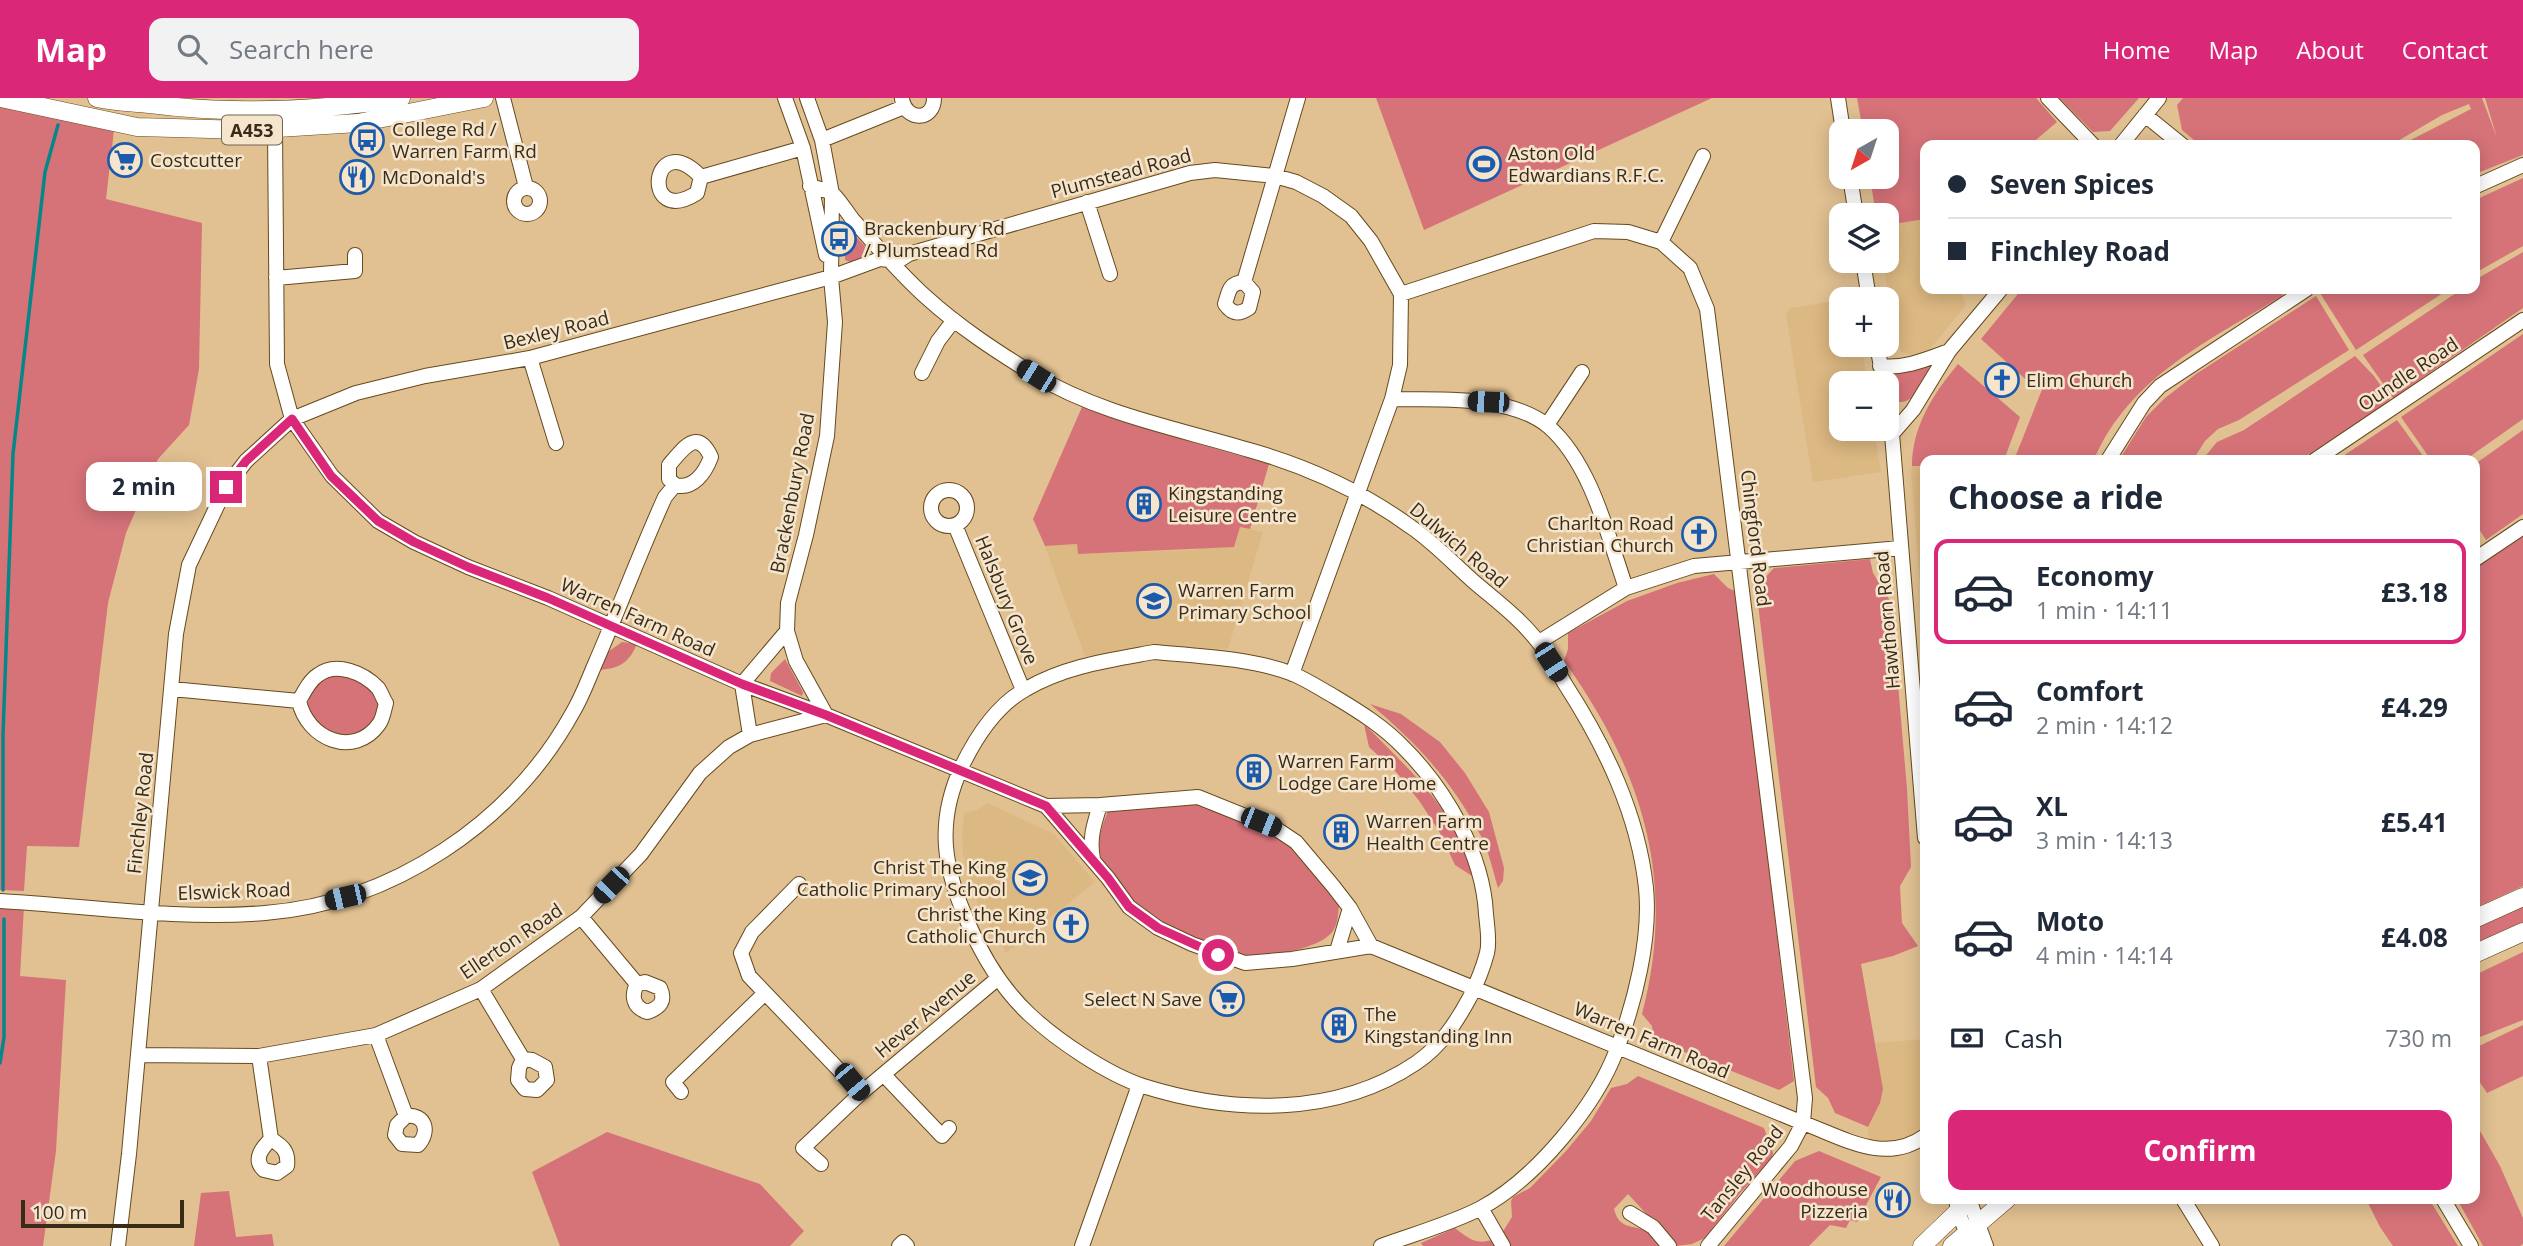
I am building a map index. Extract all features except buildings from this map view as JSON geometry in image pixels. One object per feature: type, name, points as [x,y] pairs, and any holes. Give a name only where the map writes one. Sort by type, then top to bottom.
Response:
[{"type":"main road","name":"A453","points":[[1,98],[137,127],[275,129],[358,123],[484,98]]},
{"type":"main road","name":"A453","points":[[97,98],[278,110],[401,98]]},
{"type":"main road","points":[[275,129],[278,110]]},
{"type":"main road","points":[[2480,916],[2523,897]]},
{"type":"main road","points":[[2480,951],[2523,932]]},
{"type":"main road","points":[[1922,1246],[1963,1204]]},
{"type":"main road","points":[[1952,1246],[1972,1234],[2002,1204]]},
{"type":"street","points":[[503,98],[526,187]]},
{"type":"street","name":"Brackenbury Road","points":[[785,98],[803,148],[831,277]]},
{"type":"street","name":"Brackenbury Road","points":[[807,98],[822,139],[832,194],[831,277],[835,322],[827,436],[788,603],[787,631],[796,661],[826,715]]},
{"type":"street","points":[[822,139],[903,103],[911,114],[922,116],[930,111],[934,98]]},
{"type":"street","points":[[1244,282],[1298,98]]},
{"type":"street","points":[[1838,98],[1841,119]]},
{"type":"street","points":[[2048,98],[2088,140]]},
{"type":"street","points":[[2125,140],[2159,98]]},
{"type":"street","points":[[2144,115],[2176,140]]},
{"type":"street","name":"Warren Farm Road","points":[[275,129],[276,364],[292,419],[331,476],[378,521],[414,542],[468,567],[548,598],[742,684],[826,715],[1046,806],[1100,805],[1199,797],[1275,828],[1296,842],[1350,908],[1371,946]]},
{"type":"street","points":[[701,177],[803,148]]},
{"type":"street","points":[[1661,242],[1703,156]]},
{"type":"street","points":[[2480,184],[2523,165]]},
{"type":"street","name":"Plumstead Road","points":[[831,277],[880,259],[898,261],[909,254],[1087,202],[1189,173],[1215,170],[1275,176],[1296,182],[1323,196],[1351,216],[1371,241],[1401,294]]},
{"type":"street","points":[[810,186],[832,194],[890,261]]},
{"type":"street","points":[[1087,202],[1110,274]]},
{"type":"street","name":"Chingford Road","points":[[1401,294],[1594,231],[1628,232],[1661,242],[1690,268],[1707,309],[1805,1098],[1803,1123]]},
{"type":"street","points":[[276,278],[355,271],[355,255]]},
{"type":"street","name":"Dulwich Road","points":[[890,261],[926,298],[954,320],[1002,354],[1064,391],[1138,419],[1253,451],[1314,472],[1412,527],[1539,642],[1608,758],[1638,843],[1646,891],[1644,934],[1630,1010],[1614,1061],[1592,1102],[1520,1180],[1481,1208],[1381,1246]]},
{"type":"street","name":"Bexley Road","points":[[292,419],[356,394],[425,376],[530,358],[831,277]]},
{"type":"street","points":[[1292,674],[1392,399],[1400,365],[1401,294]]},
{"type":"street","points":[[1899,426],[1913,410],[1949,351],[1997,294]]},
{"type":"street","points":[[2111,455],[2144,403],[2160,386],[2298,294]]},
{"type":"street","points":[[922,373],[938,341],[954,320]]},
{"type":"street","name":"Oundle Road","points":[[2322,455],[2523,320]]},
{"type":"street","points":[[1880,366],[1893,368],[1918,363],[1949,351]]},
{"type":"street","points":[[1879,357],[1881,371]]},
{"type":"street","points":[[530,358],[556,443]]},
{"type":"street","points":[[1547,425],[1582,372]]},
{"type":"street","points":[[1392,399],[1488,402],[1513,409],[1547,425],[1577,463],[1595,500],[1626,588]]},
{"type":"street","points":[[1899,406],[1913,410]]},
{"type":"street","name":"Finchley Road","points":[[118,1246],[176,634],[189,565],[226,487],[246,461],[292,419]]},
{"type":"street","name":"Hawthorn Road","points":[[1892,441],[1920,780]]},
{"type":"street","name":"Elswick Road","points":[[0,901],[202,915],[265,913],[296,909],[345,897],[382,884],[439,854],[470,832],[510,797],[542,758],[573,712],[656,517],[675,485]]},
{"type":"street","name":"Halsbury Grove","points":[[955,525],[1023,690]]},
{"type":"street","points":[[2480,556],[2523,527]]},
{"type":"street","points":[[1539,642],[1626,588],[1695,566],[1900,548]]},
{"type":"street","points":[[750,734],[742,684],[787,631]]},
{"type":"street","points":[[1154,652],[1224,657],[1292,674],[1370,718],[1404,747],[1427,774],[1466,839],[1480,876],[1486,905],[1489,949],[1474,988],[1455,1025],[1435,1048],[1394,1077],[1369,1087],[1310,1103],[1275,1107],[1190,1098],[1139,1085],[1080,1054],[1030,1015],[998,979],[980,950],[955,895],[948,872],[946,819],[951,793],[972,744],[990,721],[1023,690],[1085,665],[1154,652]]},
{"type":"street","points":[[334,668],[358,674],[378,689],[386,703],[380,722],[367,737],[344,742],[328,740],[319,733],[302,714],[299,701],[306,687],[319,674],[334,668]]},
{"type":"street","points":[[172,689],[299,701]]},
{"type":"street","name":"Ellerton Road","points":[[138,1055],[259,1056],[376,1035],[481,989],[581,917],[641,854],[699,773],[729,747],[750,734],[826,715]]},
{"type":"street","points":[[1093,860],[1090,847],[1091,830],[1100,805]]},
{"type":"street","name":"Warren Farm Road","points":[[1046,806],[1129,907],[1158,928],[1218,955],[1245,963],[1371,946],[1803,1123],[1874,1149],[1901,1149],[1920,1140]]},
{"type":"street","points":[[799,884],[752,933],[741,953],[749,976],[861,1093]]},
{"type":"street","points":[[1337,951],[1350,908]]},
{"type":"street","points":[[581,917],[636,984]]},
{"type":"street","name":"Hever Avenue","points":[[821,1164],[803,1148],[861,1093],[998,979]]},
{"type":"street","points":[[481,989],[523,1059]]},
{"type":"street","points":[[681,1092],[673,1082],[765,993]]},
{"type":"street","points":[[376,1035],[406,1116]]},
{"type":"street","points":[[259,1056],[271,1139]]},
{"type":"street","points":[[884,1074],[942,1136],[949,1128]]},
{"type":"street","points":[[1082,1246],[1139,1085]]},
{"type":"street","name":"Tansley Road","points":[[1708,1246],[1791,1146],[1803,1123]]},
{"type":"street","points":[[1965,1204],[1972,1234],[1986,1246]]},
{"type":"street","points":[[2186,1204],[2212,1246]]},
{"type":"street","points":[[2446,1204],[2471,1246]]},
{"type":"street","points":[[1481,1208],[1503,1246]]},
{"type":"street","points":[[1630,1213],[1653,1227],[1669,1246]]},
{"type":"street","points":[[899,1246],[903,1242],[907,1246]]},
{"type":"shaded area","name":"Aston Old Edwardians R.F.C.","points":[[1376,98],[1712,98],[1424,230]]},
{"type":"shaded area","points":[[1857,98],[2036,98],[2057,122],[2036,140],[1920,140],[1920,220],[1899,223],[1899,203],[1874,203],[1872,189],[1899,189],[1899,119],[1861,119]]},
{"type":"shaded area","points":[[2059,98],[2139,98],[2110,131],[2093,132]]},
{"type":"shaded area","points":[[2183,98],[2482,98],[2497,138],[2485,98],[2523,98],[2523,155],[2480,172],[2480,140],[2411,140],[2471,109],[2469,104],[2442,115],[2400,140],[2194,140],[2182,130],[2177,105]]},
{"type":"shaded area","points":[[0,106],[114,130],[106,199],[202,223],[199,369],[189,425],[158,459],[126,533],[108,603],[79,847],[27,846],[24,891],[0,890]]},
{"type":"shaded area","points":[[2523,178],[2523,246],[2480,270],[2480,198]]},
{"type":"shaded area","points":[[1920,220],[1920,294],[1961,294],[1966,305],[1925,355],[1915,356],[1902,352],[1899,348],[1899,287],[1887,287],[1885,273],[1899,273],[1899,223]]},
{"type":"shaded area","points":[[845,226],[870,251],[868,257],[850,262],[845,260]]},
{"type":"shaded area","points":[[2523,252],[2523,308],[2393,398],[2363,355],[2454,294],[2480,294],[2480,277]]},
{"type":"shaded area","points":[[2018,294],[2283,294],[2200,346],[2150,384],[2128,406],[2109,431],[2097,455],[2016,455],[2043,387],[2035,388],[1981,339]]},
{"type":"shaded area","points":[[2321,294],[2441,294],[2356,350]]},
{"type":"shaded area","points":[[2316,296],[2349,350],[2239,420],[2218,429],[2205,441],[2196,455],[2122,455],[2146,417],[2196,374]]},
{"type":"shaded area","points":[[1829,302],[1829,357],[1864,357],[1865,371],[1829,371],[1829,441],[1876,441],[1881,472],[1813,482],[1786,314],[1791,308]]},
{"type":"shaded area","points":[[2523,334],[2523,419],[2472,455],[2428,455],[2401,417]]},
{"type":"shaded area","points":[[2355,356],[2374,376],[2390,399],[2308,455],[2206,455],[2217,442],[2244,430]]},
{"type":"shaded area","points":[[1958,364],[2020,417],[2006,455],[1920,455],[1920,466],[1912,466],[1920,424],[1940,387]]},
{"type":"shaded area","points":[[1928,366],[1930,370],[1917,393],[1902,402],[1899,402],[1899,373]]},
{"type":"shaded area","points":[[1082,407],[1123,422],[1269,464],[1250,529],[1240,527],[1234,547],[1078,554],[1077,544],[1045,546],[1033,519]]},
{"type":"shaded area","points":[[2397,420],[2422,455],[2344,455]]},
{"type":"shaded area","points":[[2523,430],[2523,514],[2486,540],[2480,531],[2480,460]]},
{"type":"shaded area","points":[[1920,465],[1920,585],[1911,473],[1912,466]]},
{"type":"shaded area","name":"Warren Farm Primary School","points":[[1240,527],[1263,532],[1228,649],[1154,647],[1085,656],[1045,546],[1077,544],[1078,554],[1195,550]]},
{"type":"shaded area","points":[[2523,534],[2523,886],[2480,906],[2480,564]]},
{"type":"shaded area","points":[[1870,559],[1873,573],[1891,602],[1911,867],[1900,886],[1902,923],[1918,946],[1861,964],[1883,1089],[1880,1103],[1868,1127],[1835,1113],[1828,1098],[1816,1087],[1756,587],[1774,568]]},
{"type":"shaded area","points":[[1714,574],[1735,591],[1740,622],[1794,1081],[1779,1090],[1654,1040],[1652,1026],[1642,1014],[1652,965],[1656,918],[1654,873],[1646,829],[1633,786],[1614,744],[1564,661],[1568,649],[1568,633],[1627,601],[1677,583]]},
{"type":"shaded area","points":[[622,642],[637,644],[631,655],[619,666],[600,670],[605,654]]},
{"type":"shaded area","points":[[785,659],[803,692],[802,696],[770,681],[771,673]]},
{"type":"shaded area","points":[[331,674],[364,683],[378,698],[378,713],[365,730],[351,735],[335,734],[321,729],[311,719],[308,706],[313,691]]},
{"type":"shaded area","points":[[1370,704],[1401,714],[1440,742],[1465,773],[1489,812],[1504,868],[1503,881],[1498,888],[1484,842],[1458,797],[1418,749]]},
{"type":"shaded area","points":[[1364,724],[1430,793],[1457,833],[1472,876],[1455,865],[1440,833],[1420,802],[1397,773],[1369,747]]},
{"type":"shaded area","name":"Christ The King Catholic Primary School","points":[[987,803],[1054,834],[1095,882],[1006,953],[981,912],[967,875],[963,854],[964,813],[977,810]]},
{"type":"shaded area","points":[[1199,803],[1270,831],[1289,844],[1339,905],[1337,922],[1326,938],[1304,948],[1276,954],[1241,956],[1186,936],[1135,905],[1106,867],[1101,856],[1100,836],[1108,811]]},
{"type":"shaded area","points":[[0,907],[24,907],[20,976],[66,980],[56,1151],[43,1246],[0,1246]]},
{"type":"shaded area","points":[[2523,907],[2523,926],[2480,945],[2480,926]]},
{"type":"shaded area","points":[[2523,952],[2523,1020],[2480,1037],[2480,973]]},
{"type":"shaded area","points":[[2523,1025],[2523,1076],[2487,1093],[2480,1082],[2480,1046]]},
{"type":"shaded area","points":[[1920,1039],[1920,1131],[1897,1142],[1869,1139],[1868,1128],[1880,1103],[1881,1092],[1876,1043]]},
{"type":"shaded area","points":[[1638,1076],[1764,1128],[1773,1153],[1772,1158],[1705,1238],[1692,1244],[1676,1246],[1628,1194],[1614,1209],[1619,1220],[1626,1225],[1648,1231],[1662,1246],[1510,1246],[1502,1233],[1512,1217],[1513,1197],[1530,1188],[1566,1151],[1591,1121],[1611,1088],[1627,1084]]},
{"type":"shaded area","points":[[2480,1131],[2500,1166],[2523,1218],[2523,1244],[2483,1246],[2460,1204],[2480,1204]]},
{"type":"shaded area","points":[[607,1132],[760,1184],[804,1231],[790,1246],[560,1246],[532,1172]]},
{"type":"shaded area","points":[[1819,1151],[1881,1177],[1857,1222],[1850,1220],[1846,1228],[1830,1225],[1809,1246],[1724,1246],[1795,1161]]},
{"type":"shaded area","points":[[229,1191],[236,1237],[272,1234],[274,1246],[194,1246],[201,1193]]},
{"type":"shaded area","points":[[2368,1204],[2432,1204],[2458,1246],[2393,1246]]},
{"type":"shaded area","points":[[1455,1228],[1477,1241],[1494,1239],[1498,1246],[1423,1246],[1421,1243]]},
{"type":"waterway","points":[[3,890],[3,735],[13,454],[45,172],[58,125]]},
{"type":"waterway","points":[[0,1063],[4,1037],[4,919]]},
{"type":"place","name":"College Rd / Warren Farm Rd","points":[[367,140]]},
{"type":"place","name":"Costcutter","points":[[125,160]]},
{"type":"place","name":"Aston Old Edwardians R.F.C.","points":[[1484,164]]},
{"type":"place","name":"McDonald's","points":[[357,177]]},
{"type":"place","name":"Brackenbury Rd / Plumstead Rd","points":[[839,239]]},
{"type":"place","name":"Elim Church","points":[[2002,380]]},
{"type":"place","name":"Kingstanding Leisure Centre","points":[[1144,504]]},
{"type":"place","name":"Charlton Road Christian Church","points":[[1699,534]]},
{"type":"place","name":"Warren Farm Primary School","points":[[1154,601]]},
{"type":"place","name":"Warren Farm Lodge Care Home","points":[[1254,772]]},
{"type":"place","name":"Warren Farm Health Centre","points":[[1341,832]]},
{"type":"place","name":"Christ The King Catholic Primary School","points":[[1030,878]]},
{"type":"place","name":"Christ the King Catholic Church","points":[[1071,925]]},
{"type":"place","name":"Select N Save","points":[[1227,999]]},
{"type":"place","name":"The Kingstanding Inn","points":[[1339,1025]]},
{"type":"place","name":"Woodhouse Pizzeria","points":[[1893,1200]]},
{"type":"route","points":[[226,487],[267,439],[292,419],[331,476],[378,521],[414,542],[742,684],[826,715],[1046,806],[1108,878],[1129,907],[1158,928],[1218,955]]}]
